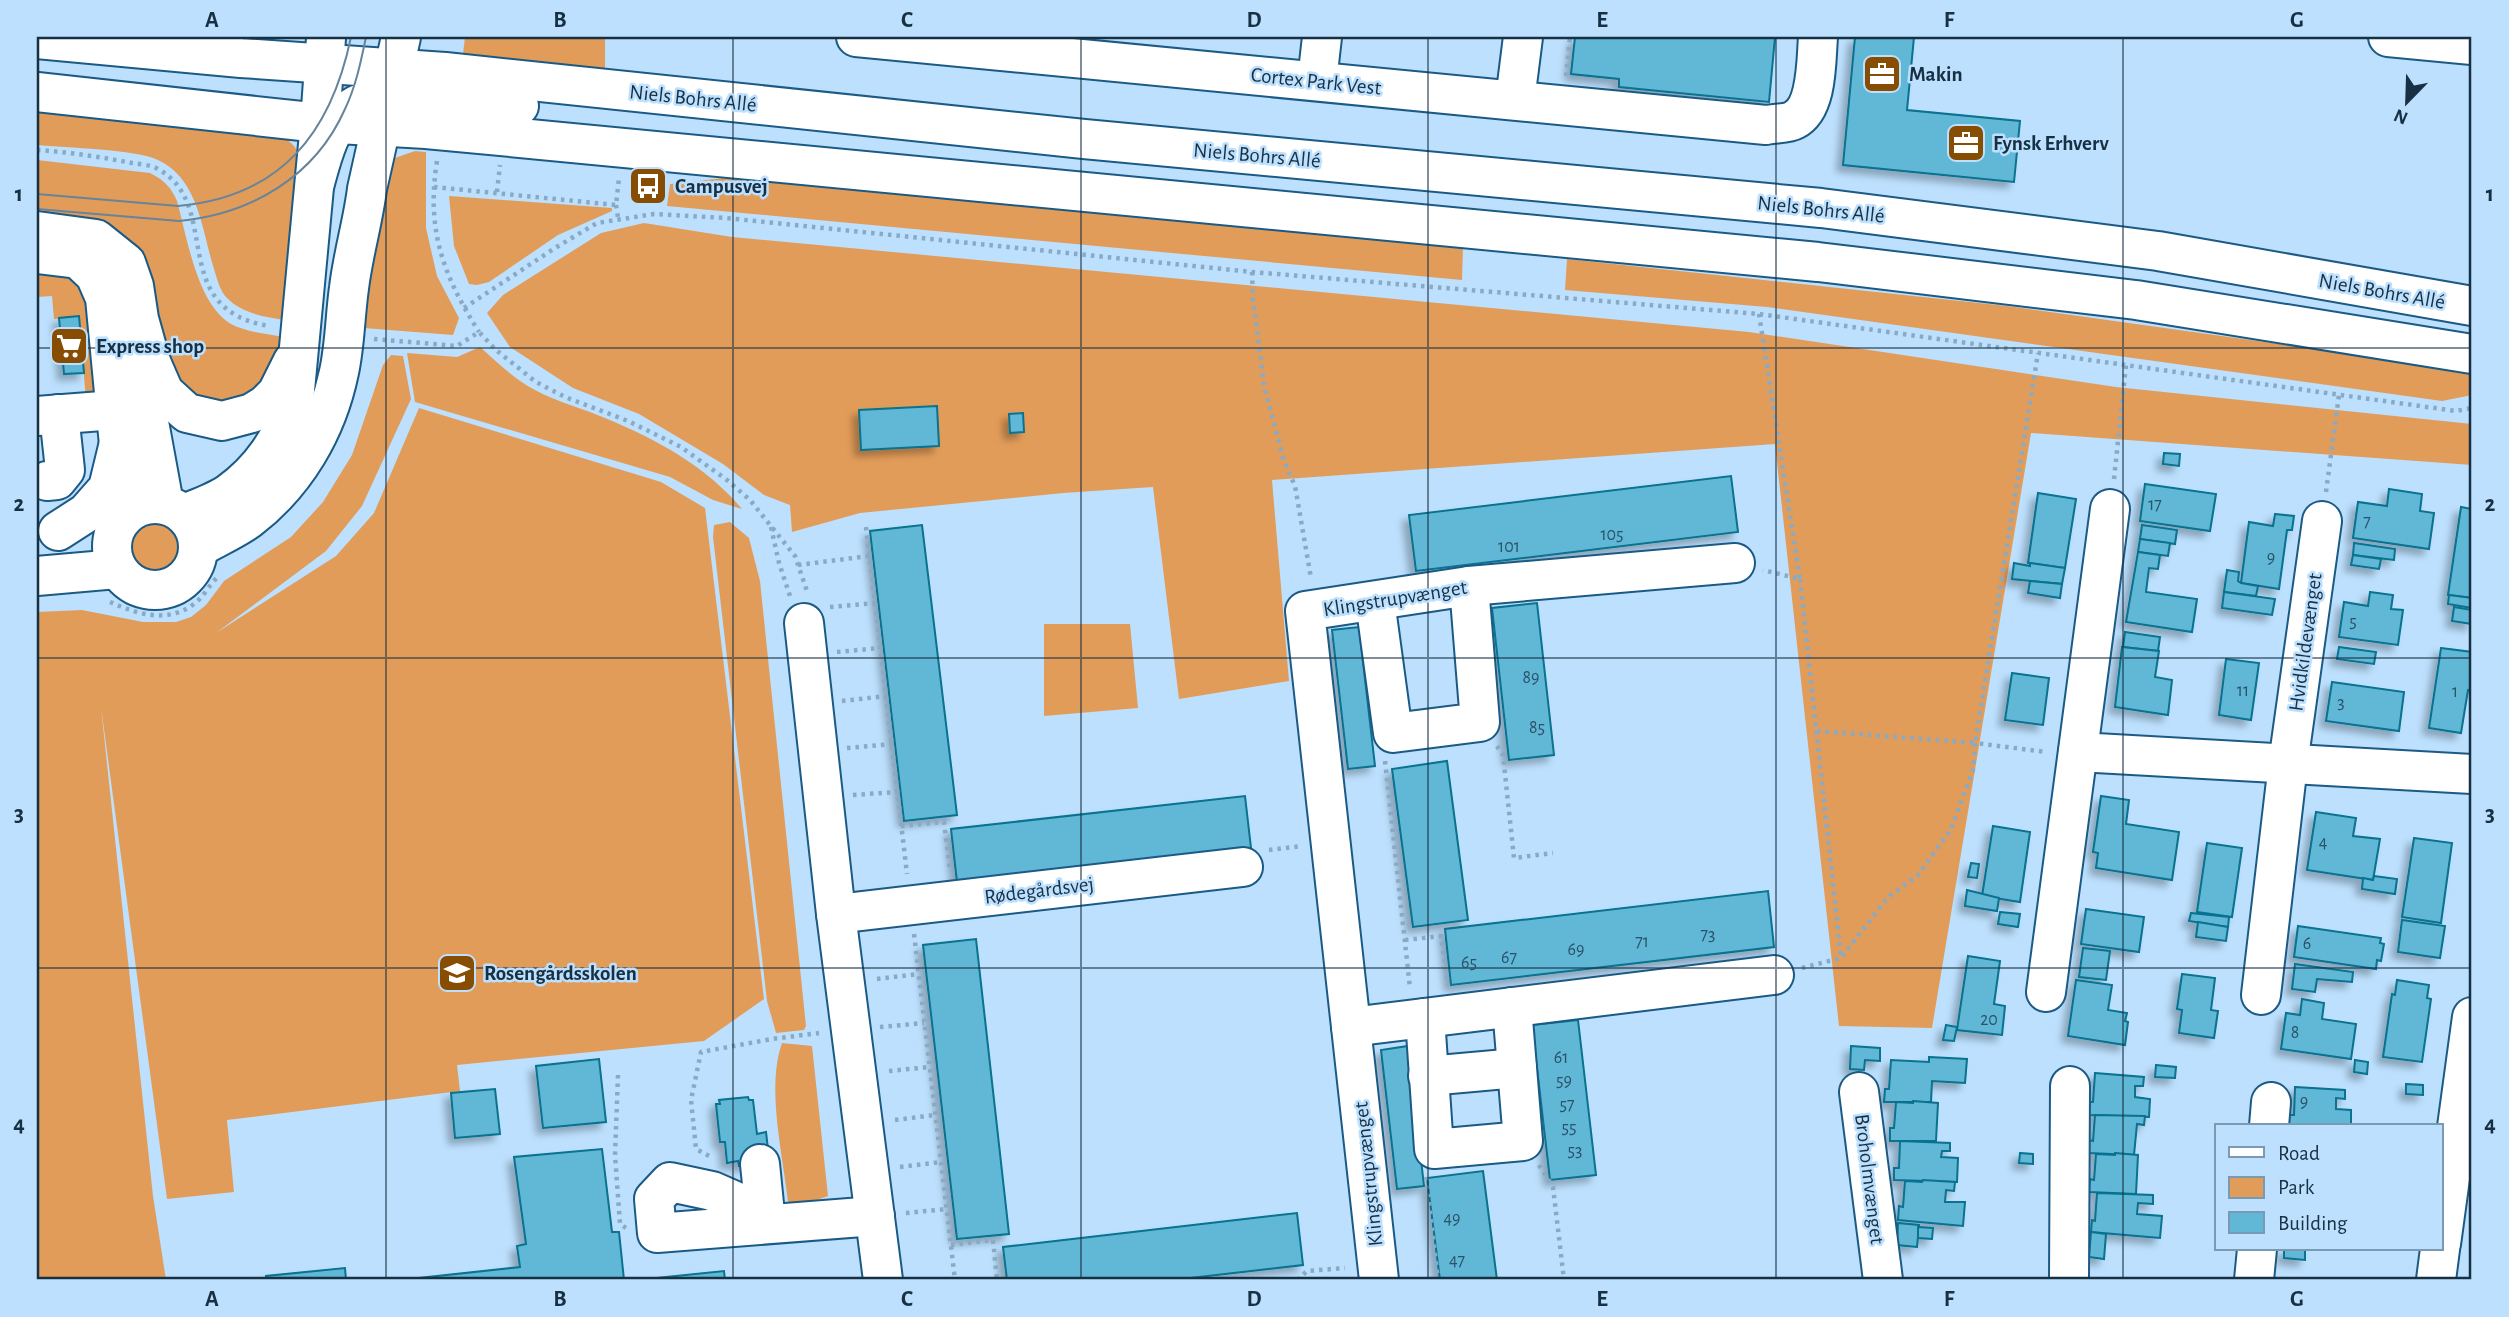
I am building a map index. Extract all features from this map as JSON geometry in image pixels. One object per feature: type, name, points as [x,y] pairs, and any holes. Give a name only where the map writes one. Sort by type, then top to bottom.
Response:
[{"type":"street","name":"Cortex Park Vest","points":[[856,37],[1118,49],[1317,81],[1766,125],[1793,121],[1807,108],[1813,89],[1818,37]]},
{"type":"street","points":[[1317,81],[1322,37]]},
{"type":"street","points":[[1515,100],[1523,37]]},
{"type":"street","points":[[2388,37],[2472,45]]},
{"type":"street","name":"Niels Bohrs Allé","points":[[37,39],[326,80],[1084,139],[1821,208],[2158,251],[2472,306]]},
{"type":"street","points":[[37,83],[194,85],[326,80]]},
{"type":"street","points":[[117,427],[159,521],[195,564],[187,577],[174,586],[158,591],[142,589],[127,581],[117,569],[112,556],[112,542],[159,521],[227,494],[259,467],[288,421],[298,381],[299,338],[326,80]]},
{"type":"street","points":[[47,533],[159,521],[249,519],[285,485],[304,461],[319,433],[340,371],[349,286],[326,80]]},
{"type":"street","name":"Niels Bohrs Allé","points":[[37,92],[326,80],[426,129],[1818,262],[2136,300],[2472,354]]},
{"type":"street","points":[[37,231],[96,239],[126,263],[134,286],[139,319],[151,362],[164,392],[187,413],[222,421],[252,413],[265,405],[286,377],[299,338]]},
{"type":"street","points":[[37,254],[78,259],[95,275],[104,298],[117,427],[108,488],[86,513],[47,533]]},
{"type":"street","points":[[139,319],[138,367],[159,521]]},
{"type":"street","points":[[47,481],[57,480],[65,470],[48,415],[117,427]]},
{"type":"street","points":[[2046,992],[2110,509]]},
{"type":"street","name":"Hvidkildevænget","points":[[2261,995],[2288,764],[2322,521]]},
{"type":"street","name":"Klingstrupvænget","points":[[1378,1273],[1304,611],[1469,586],[1735,563]]},
{"type":"street","points":[[37,576],[117,569]]},
{"type":"street","points":[[1375,601],[1394,733],[1480,722],[1469,586]]},
{"type":"street","points":[[806,629],[836,914],[883,1280]]},
{"type":"street","points":[[2078,752],[2472,774]]},
{"type":"street","name":"Rødegårdsvej","points":[[836,914],[1243,867]]},
{"type":"street","points":[[1351,1027],[1774,975]]},
{"type":"street","points":[[1430,1017],[1428,1076],[1434,1149],[1523,1140],[1512,1007]]},
{"type":"street","points":[[2442,1237],[2472,1017]]},
{"type":"street","points":[[1428,1076],[1517,1068]]},
{"type":"street","points":[[2069,1280],[2070,1086]]},
{"type":"street","name":"Broholmvænget","points":[[1859,1092],[1893,1280]]},
{"type":"street","points":[[761,1164],[766,1224]]},
{"type":"street","points":[[657,1233],[875,1216]]},
{"type":"street","points":[[2253,1280],[2257,1250]]},
{"type":"street","points":[[2436,1280],[2440,1250]]},
{"type":"path","points":[[37,150],[156,168],[178,184],[188,205],[208,286],[225,310],[246,321],[299,338]]},
{"type":"path","points":[[438,154],[433,187],[435,226],[451,284],[480,332],[505,359],[536,382],[681,447],[743,494],[795,556],[809,597],[806,629]]},
{"type":"path","points":[[433,187],[616,205]]},
{"type":"path","points":[[618,188],[618,218]]},
{"type":"path","points":[[464,308],[597,223],[654,214],[726,218],[1252,272],[1759,314],[2456,411],[2472,408]]},
{"type":"path","points":[[1252,272],[1264,386],[1284,461],[1294,486],[1317,610]]},
{"type":"path","points":[[1759,314],[1800,579],[1841,958]]},
{"type":"path","points":[[344,335],[457,346],[480,332]]},
{"type":"path","points":[[1774,975],[1841,958],[1888,897],[1918,875],[1951,829],[1973,770],[1975,743],[2038,353]]},
{"type":"path","points":[[2110,509],[2126,365]]},
{"type":"path","points":[[2322,521],[2339,394]]},
{"type":"path","points":[[771,526],[786,589],[806,629],[880,648]]},
{"type":"path","points":[[866,527],[900,819]]},
{"type":"path","points":[[798,565],[869,555]]},
{"type":"path","points":[[1782,575],[1800,579]]},
{"type":"path","points":[[806,629],[875,603]]},
{"type":"path","points":[[813,704],[886,696]]},
{"type":"path","points":[[1480,722],[1503,755],[1514,858],[1553,853]]},
{"type":"path","points":[[1816,731],[1975,743],[2054,753],[2078,752]]},
{"type":"path","points":[[1394,733],[1384,762],[1405,940],[1430,1017]]},
{"type":"path","points":[[818,750],[892,744]]},
{"type":"path","points":[[823,798],[897,792]]},
{"type":"path","points":[[901,826],[944,822],[953,900]]},
{"type":"path","points":[[1243,867],[1254,851],[1330,842]]},
{"type":"path","points":[[1405,940],[1441,936],[1430,1017]]},
{"type":"path","points":[[916,950],[955,1280]]},
{"type":"path","points":[[883,978],[919,974]]},
{"type":"path","points":[[888,1026],[924,1023]]},
{"type":"path","points":[[714,1159],[696,1149],[691,1100],[701,1052],[772,1039],[851,1030]]},
{"type":"path","points":[[904,1070],[930,1067]]},
{"type":"path","points":[[618,1075],[615,1156],[620,1224],[636,1234],[657,1233]]},
{"type":"path","points":[[863,1124],[935,1115]]},
{"type":"path","points":[[1523,1140],[1553,1187],[1564,1280]]},
{"type":"path","points":[[869,1171],[941,1161]]},
{"type":"path","points":[[1426,1186],[1438,1280]]},
{"type":"path","points":[[915,1212],[947,1209]]},
{"type":"path","points":[[951,1245],[993,1240],[997,1280]]},
{"type":"path","points":[[1297,1280],[1307,1271],[1378,1273]]},
{"type":"green space","points":[[465,37],[605,37],[605,72],[463,54]]},
{"type":"green space","points":[[37,108],[285,137],[300,155],[286,320],[247,311],[225,295],[216,277],[197,207],[191,193],[172,169],[158,160],[133,153],[37,145]]},
{"type":"green space","points":[[415,151],[426,152],[426,228],[437,276],[459,318],[453,335],[364,328],[376,206],[389,160]]},
{"type":"green space","points":[[37,160],[150,173],[166,184],[177,201],[202,286],[219,314],[231,324],[243,329],[284,337],[282,359],[250,404],[185,401],[37,216]]},
{"type":"green space","points":[[724,178],[1463,245],[1462,280],[667,206],[670,184]]},
{"type":"green space","points":[[449,196],[612,208],[612,211],[558,235],[489,282],[477,285],[469,284],[454,246]]},
{"type":"green space","points":[[644,223],[732,237],[1749,332],[2116,387],[2472,424],[2472,465],[2031,433],[1932,1028],[1839,1026],[1775,444],[1272,480],[1289,681],[1179,699],[1153,487],[860,513],[792,532],[790,505],[764,495],[723,464],[639,414],[573,388],[510,347],[487,313],[503,295],[601,233]]},
{"type":"green space","points":[[1567,259],[2007,306],[2472,371],[2472,395],[2442,401],[1767,307],[1565,290]]},
{"type":"green space","points":[[37,268],[74,276],[87,292],[96,390],[86,400],[79,317],[54,319],[52,296],[37,297]]},
{"type":"green space","points":[[480,347],[513,376],[535,390],[624,426],[679,455],[713,480],[742,509],[713,500],[670,477],[415,402],[407,353],[457,357]]},
{"type":"green space","name":"Rosengårdsskolen","points":[[391,355],[403,356],[411,399],[362,506],[326,551],[216,633],[336,556],[374,513],[419,408],[661,482],[705,508],[764,999],[704,1041],[457,1065],[460,1091],[227,1120],[234,1192],[167,1199],[101,707],[153,1196],[166,1280],[37,1280],[37,612],[82,610],[143,622],[176,622],[191,617],[206,605],[224,581],[291,537],[323,502],[352,455],[383,365]]},
{"type":"green space","points":[[730,522],[749,538],[760,581],[806,1026],[804,1030],[776,1033],[767,1001],[713,537],[714,525]]},
{"type":"green space","points":[[155,524],[171,531],[178,547],[171,563],[155,570],[139,563],[132,547],[139,531]]},
{"type":"green space","points":[[1044,624],[1130,624],[1138,708],[1044,716]]},
{"type":"green space","points":[[782,1043],[812,1046],[828,1196],[803,1205],[788,1202],[780,1143],[775,1080]]},
{"type":"building","points":[[1575,37],[1775,37],[1769,102],[1619,87],[1619,79],[1571,74]]},
{"type":"building","points":[[1855,37],[1914,37],[1907,110],[2020,121],[2014,182],[1843,165]]},
{"type":"building","points":[[79,316],[84,373],[64,374],[59,318]]},
{"type":"building","points":[[937,406],[939,446],[861,450],[859,410]]},
{"type":"building","points":[[1023,413],[1024,432],[1010,433],[1009,414]]},
{"type":"building","points":[[2164,453],[2180,454],[2179,466],[2163,464]]},
{"type":"building","points":[[1731,476],[1738,532],[1416,571],[1409,515]]},
{"type":"building","points":[[2145,484],[2216,494],[2210,531],[2140,521]]},
{"type":"building","points":[[2389,489],[2422,494],[2420,511],[2434,513],[2429,549],[2353,538],[2358,502],[2387,506]]},
{"type":"building","points":[[2038,493],[2076,499],[2065,568],[2028,563]]},
{"type":"building","points":[[2461,507],[2472,509],[2472,598],[2448,595]]},
{"type":"building","points":[[2275,514],[2294,516],[2292,530],[2287,530],[2279,589],[2241,583],[2249,522],[2273,526]]},
{"type":"building","points":[[922,525],[957,815],[904,821],[870,531]]},
{"type":"building","points":[[2142,525],[2177,530],[2175,544],[2140,539]]},
{"type":"building","points":[[2140,539],[2170,543],[2168,556],[2138,552]]},
{"type":"building","points":[[2354,543],[2395,549],[2394,560],[2353,555]]},
{"type":"building","points":[[2138,552],[2160,555],[2158,569],[2149,568],[2146,592],[2197,599],[2192,632],[2126,622]]},
{"type":"building","points":[[2353,555],[2381,559],[2379,569],[2351,565]]},
{"type":"building","points":[[2014,563],[2065,568],[2062,584],[2012,579]]},
{"type":"building","points":[[2227,570],[2239,572],[2238,581],[2241,583],[2258,586],[2256,596],[2224,592]]},
{"type":"building","points":[[2030,581],[2062,584],[2060,598],[2028,593]]},
{"type":"building","points":[[2224,592],[2275,599],[2272,615],[2222,608]]},
{"type":"building","points":[[2370,592],[2393,595],[2391,609],[2403,610],[2398,645],[2339,637],[2344,602],[2368,606]]},
{"type":"building","points":[[2449,595],[2472,598],[2472,608],[2448,604]]},
{"type":"building","points":[[1537,603],[1554,755],[1509,760],[1492,608]]},
{"type":"building","points":[[2454,607],[2472,610],[2472,624],[2452,621]]},
{"type":"building","points":[[1359,627],[1375,766],[1348,769],[1332,630]]},
{"type":"building","points":[[2125,632],[2160,637],[2158,651],[2123,647]]},
{"type":"building","points":[[2122,647],[2159,651],[2155,677],[2172,680],[2168,715],[2115,707]]},
{"type":"building","points":[[2339,647],[2376,652],[2374,664],[2337,659]]},
{"type":"building","points":[[2441,648],[2472,652],[2472,691],[2468,690],[2461,733],[2429,728]]},
{"type":"building","points":[[2226,659],[2259,663],[2251,720],[2219,715]]},
{"type":"building","points":[[2012,673],[2049,678],[2043,725],[2005,720]]},
{"type":"building","points":[[2332,682],[2404,692],[2399,731],[2326,721]]},
{"type":"building","points":[[1447,761],[1468,920],[1413,927],[1392,769]]},
{"type":"building","points":[[1245,796],[1251,848],[957,882],[951,829]]},
{"type":"building","points":[[2101,796],[2129,800],[2126,824],[2179,832],[2172,880],[2096,868],[2098,853],[2093,852]]},
{"type":"building","points":[[2316,812],[2356,818],[2353,836],[2380,839],[2373,880],[2307,870]]},
{"type":"building","points":[[1993,826],[2030,832],[2020,902],[1982,896]]},
{"type":"building","points":[[2414,838],[2452,843],[2441,923],[2402,917]]},
{"type":"building","points":[[2207,843],[2242,848],[2232,917],[2197,912]]},
{"type":"building","points":[[1971,863],[1979,864],[1977,878],[1968,877]]},
{"type":"building","points":[[2374,876],[2397,879],[2395,894],[2362,889],[2363,878],[2373,880]]},
{"type":"building","points":[[1967,890],[1999,898],[1997,911],[1965,906]]},
{"type":"building","points":[[1768,891],[1774,947],[1451,985],[1445,929]]},
{"type":"building","points":[[2086,909],[2144,917],[2139,952],[2081,944]]},
{"type":"building","points":[[2000,912],[2020,914],[2018,927],[1998,924]]},
{"type":"building","points":[[2191,913],[2229,917],[2228,927],[2189,921]]},
{"type":"building","points":[[2402,920],[2445,926],[2440,958],[2398,952]]},
{"type":"building","points":[[2198,922],[2228,927],[2226,941],[2196,937]]},
{"type":"building","points":[[2298,926],[2381,938],[2380,943],[2384,944],[2381,961],[2377,960],[2376,969],[2294,957]]},
{"type":"building","points":[[976,939],[1009,1234],[957,1239],[923,945]]},
{"type":"building","points":[[2083,948],[2110,951],[2106,980],[2079,977]]},
{"type":"building","points":[[1968,956],[2000,961],[1994,1004],[2005,1006],[2002,1035],[1957,1030]]},
{"type":"building","points":[[2295,964],[2353,972],[2352,982],[2317,979],[2315,992],[2292,989]]},
{"type":"building","points":[[2182,974],[2215,978],[2211,1010],[2218,1011],[2214,1038],[2179,1033],[2182,1010],[2177,1009]]},
{"type":"building","points":[[2076,980],[2112,985],[2108,1010],[2127,1013],[2125,1045],[2068,1036]]},
{"type":"building","points":[[2397,980],[2429,985],[2427,998],[2431,999],[2422,1062],[2383,1057],[2392,994],[2395,995]]},
{"type":"building","points":[[2302,999],[2324,1003],[2322,1019],[2356,1024],[2351,1059],[2281,1049],[2286,1013],[2300,1015]]},
{"type":"building","points":[[1578,1020],[1596,1175],[1550,1180],[1532,1025]]},
{"type":"building","points":[[1946,1025],[1957,1027],[1954,1041],[1943,1040]]},
{"type":"building","points":[[1408,1046],[1424,1186],[1397,1189],[1381,1050]]},
{"type":"building","points":[[1851,1046],[1880,1048],[1880,1061],[1865,1060],[1864,1070],[1850,1069]]},
{"type":"building","points":[[1929,1057],[1967,1059],[1965,1083],[1932,1081],[1931,1102],[1884,1102],[1885,1089],[1889,1089],[1891,1060],[1929,1062]]},
{"type":"building","points":[[599,1059],[606,1122],[543,1128],[536,1066]]},
{"type":"building","points":[[2355,1060],[2368,1062],[2367,1074],[2354,1072]]},
{"type":"building","points":[[2156,1065],[2176,1067],[2175,1078],[2155,1077]]},
{"type":"building","points":[[2095,1073],[2144,1077],[2143,1086],[2135,1086],[2135,1097],[2150,1099],[2149,1117],[2088,1115],[2088,1102],[2093,1102]]},
{"type":"building","points":[[2406,1084],[2423,1085],[2423,1095],[2406,1094]]},
{"type":"building","points":[[2295,1087],[2345,1090],[2345,1099],[2336,1098],[2336,1109],[2351,1110],[2351,1124],[2289,1124],[2289,1115],[2294,1115]]},
{"type":"building","points":[[495,1089],[500,1134],[455,1138],[451,1093]]},
{"type":"building","points":[[748,1097],[753,1100],[757,1134],[766,1132],[769,1158],[739,1166],[738,1161],[727,1163],[725,1142],[720,1142],[716,1104],[720,1104],[719,1100]]},
{"type":"building","points":[[1896,1102],[1938,1103],[1936,1141],[1890,1141]]},
{"type":"building","points":[[2095,1115],[2145,1116],[2144,1125],[2137,1124],[2134,1155],[2088,1153],[2089,1140],[2093,1141]]},
{"type":"building","points":[[1900,1141],[1950,1143],[1950,1151],[1942,1151],[1941,1157],[1958,1158],[1957,1182],[1894,1180],[1894,1168],[1899,1168]]},
{"type":"building","points":[[602,1149],[612,1232],[619,1232],[624,1280],[400,1280],[520,1267],[517,1246],[526,1244],[514,1157]]},
{"type":"building","points":[[2020,1153],[2033,1154],[2033,1164],[2019,1163]]},
{"type":"building","points":[[2096,1154],[2138,1155],[2136,1194],[2089,1192],[2090,1179],[2094,1180]]},
{"type":"building","points":[[1483,1171],[1497,1280],[1440,1280],[1427,1178]]},
{"type":"building","points":[[1905,1181],[1955,1182],[1954,1191],[1946,1190],[1945,1202],[1965,1202],[1963,1226],[1898,1220],[1899,1206],[1903,1207]]},
{"type":"building","points":[[2097,1193],[2153,1195],[2153,1204],[2138,1203],[2137,1214],[2162,1216],[2160,1238],[2091,1232],[2092,1220],[2095,1221]]},
{"type":"building","points":[[1297,1213],[1303,1265],[1173,1280],[1007,1280],[1003,1247]]},
{"type":"building","points":[[1898,1223],[1919,1225],[1917,1247],[1897,1245]]},
{"type":"building","points":[[1918,1227],[1933,1228],[1932,1239],[1918,1238]]},
{"type":"building","points":[[2091,1232],[2106,1234],[2104,1259],[2089,1257]]},
{"type":"building","points":[[2284,1250],[2305,1250],[2305,1260],[2284,1258]]},
{"type":"building","points":[[345,1268],[346,1280],[266,1280],[266,1276]]},
{"type":"building","points":[[724,1271],[725,1280],[637,1280]]},
{"type":"tram line","points":[[37,194],[178,206],[214,200],[246,189],[273,174],[296,154],[315,130],[330,103],[351,37]]},
{"type":"tram line","points":[[37,209],[179,221],[231,210],[278,188],[317,154],[332,133],[352,91],[366,37]]},
{"type":"place","name":"Makin","points":[[1882,74]]},
{"type":"place","name":"Fynsk Erhverv","points":[[1966,143]]},
{"type":"place","name":"Campusvej","points":[[648,186]]},
{"type":"place","name":"Express shop","points":[[69,346]]},
{"type":"place","name":"Rosengårdsskolen","points":[[457,973]]}]
